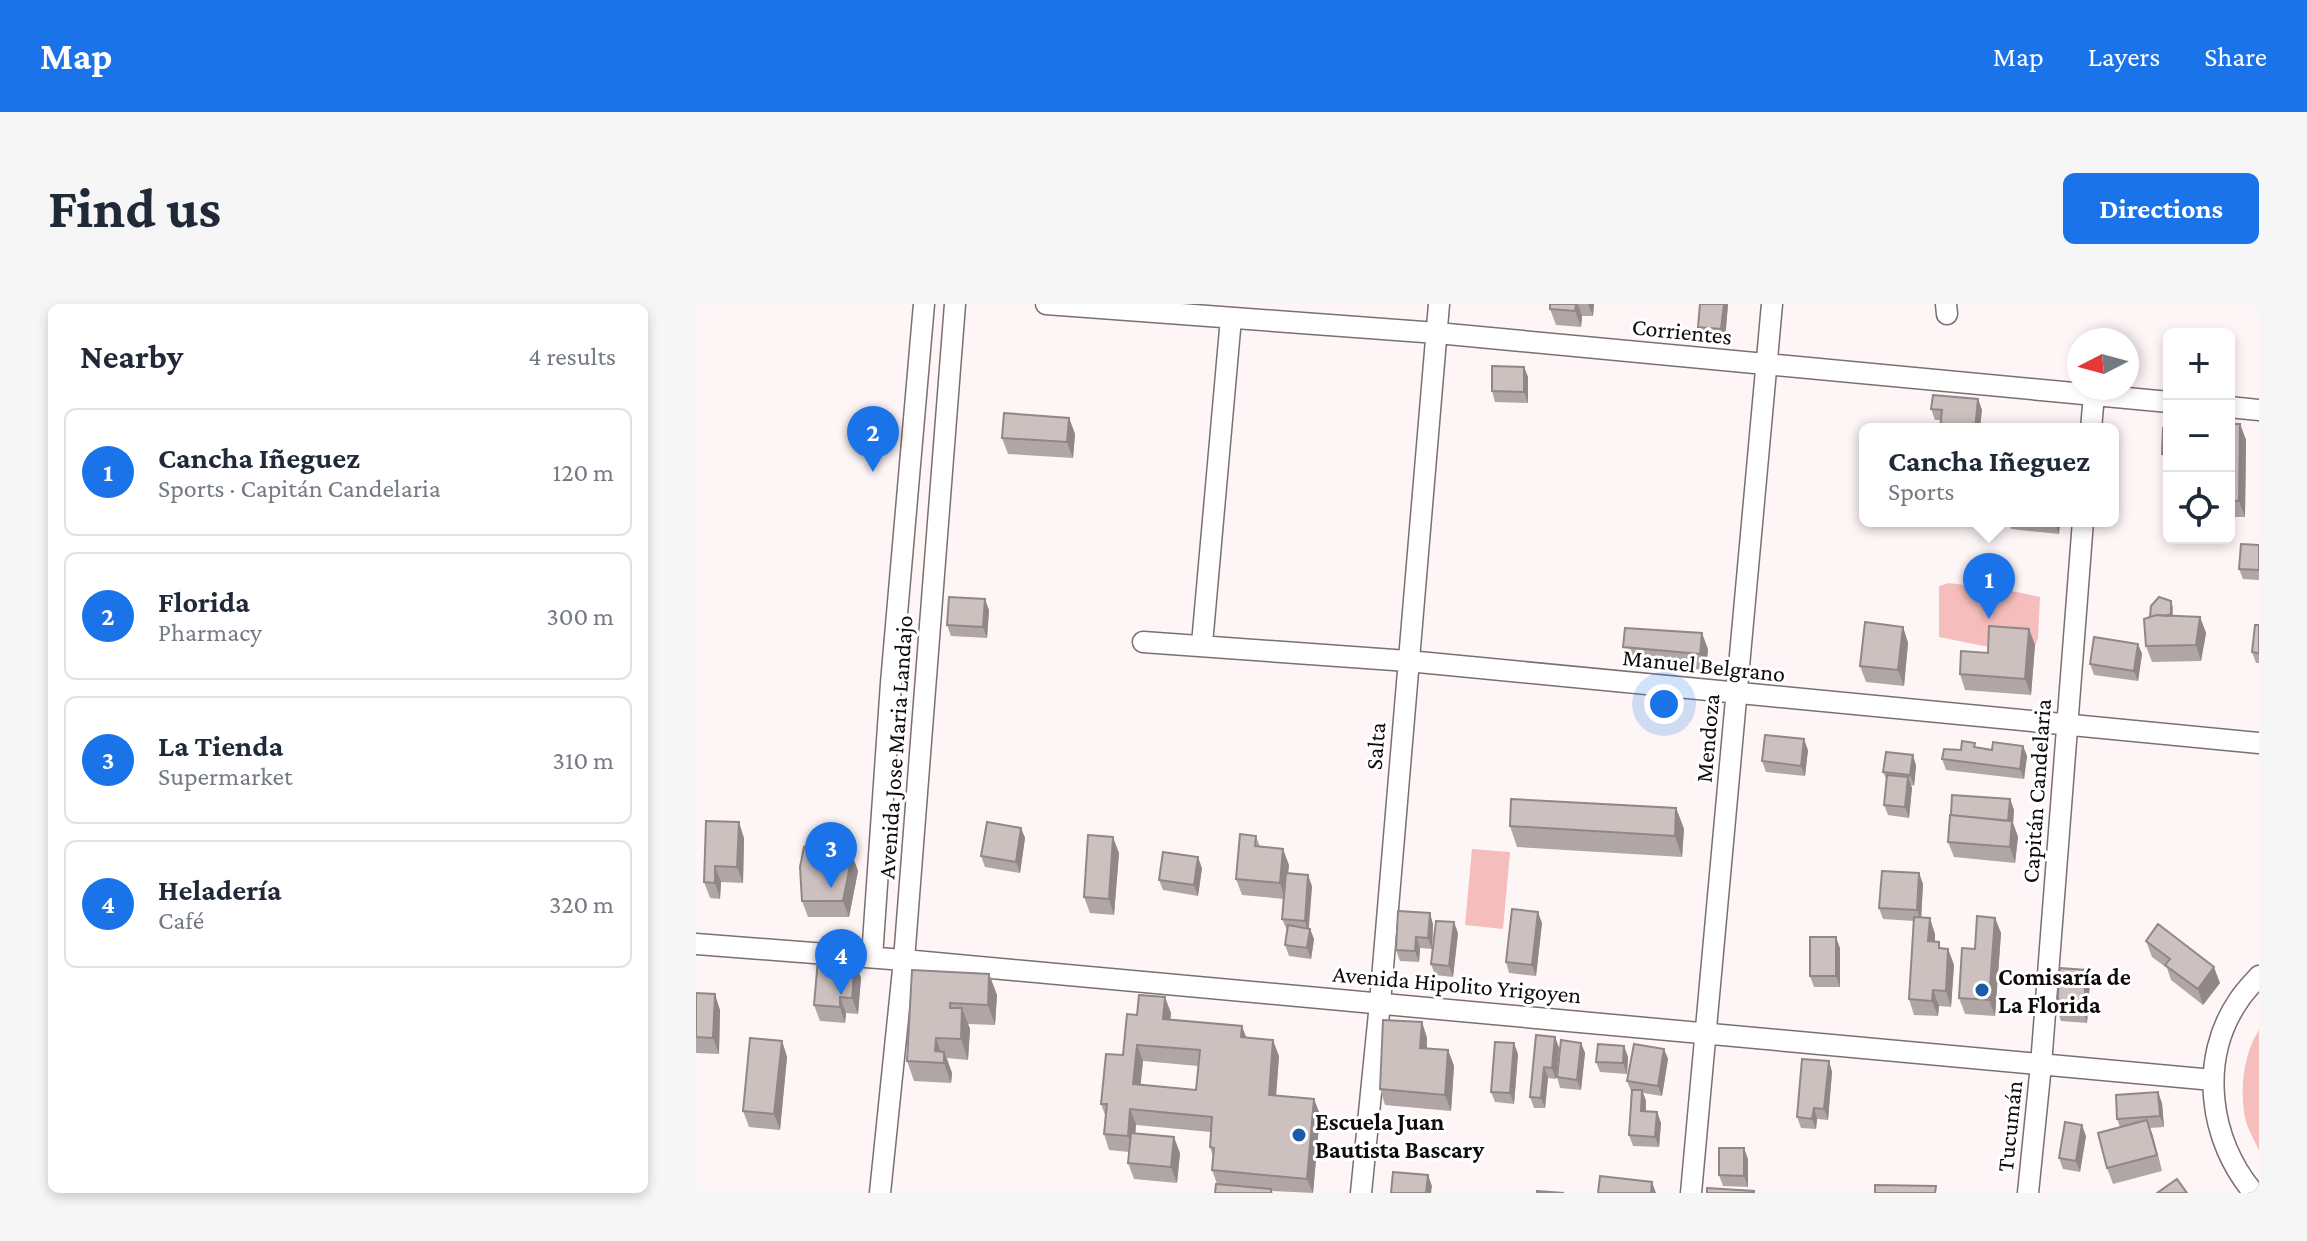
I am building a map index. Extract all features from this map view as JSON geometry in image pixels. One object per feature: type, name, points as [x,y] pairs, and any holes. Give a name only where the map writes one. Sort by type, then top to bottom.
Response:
[{"type":"street","name":"Avenida Jose Maria Landajo","points":[[872,957],[891,683],[924,304]]},
{"type":"street","name":"Avenida Jose Maria Landajo","points":[[880,1193],[904,960],[955,304]]},
{"type":"street","name":"Corrientes","points":[[1046,304],[1437,333],[2067,392]]},
{"type":"street","name":"Salta","points":[[1361,1193],[1439,304]]},
{"type":"street","name":"Mendoza","points":[[1691,1193],[1772,304]]},
{"type":"street","points":[[1202,644],[1231,318]]},
{"type":"street","name":"Corrientes","points":[[2139,399],[2163,401]]},
{"type":"street","points":[[2092,423],[2093,400]]},
{"type":"street","points":[[2235,408],[2259,410]]},
{"type":"street","name":"Capitán Candelaria","points":[[2041,1065],[2083,527]]},
{"type":"street","name":"Manuel Belgrano","points":[[1143,642],[1408,661],[2259,743]]},
{"type":"street","name":"Avenida Hipolito Yrigoyen","points":[[696,944],[872,957],[2213,1080]]},
{"type":"street","points":[[2254,1193],[2229,1158],[2216,1120],[2213,1080],[2220,1039],[2238,1002],[2259,976]]},
{"type":"street","name":"Tucumán","points":[[2028,1193],[2041,1065]]},
{"type":"shaded area","points":[[1949,583],[2040,597],[2038,638],[2034,649],[1989,647],[1939,637],[1939,586]]},
{"type":"shaded area","points":[[1472,849],[1510,852],[1503,929],[1465,925]]},
{"type":"shaded area","points":[[2259,1030],[2259,1151],[2246,1122],[2243,1086],[2249,1050]]},
{"type":"building","points":[[1550,304],[1576,304],[1575,311],[1550,309]]},
{"type":"building","points":[[1700,304],[1724,304],[1721,329],[1698,327]]},
{"type":"building","points":[[1492,366],[1524,367],[1524,392],[1492,391]]},
{"type":"building","points":[[1933,395],[1978,399],[1976,423],[1941,423],[1942,410],[1931,409]]},
{"type":"building","points":[[1004,413],[1069,418],[1067,442],[1002,438]]},
{"type":"building","points":[[2235,424],[2240,424],[2239,501],[2235,501]]},
{"type":"building","points":[[2241,544],[2259,545],[2259,570],[2239,569]]},
{"type":"building","points":[[949,597],[985,599],[983,627],[947,625]]},
{"type":"building","points":[[2159,597],[2171,601],[2171,614],[2150,617],[2151,606]]},
{"type":"building","points":[[2156,615],[2200,617],[2196,645],[2146,646],[2144,619]]},
{"type":"building","points":[[1865,622],[1903,627],[1898,670],[1860,666]]},
{"type":"building","points":[[2255,625],[2259,625],[2259,653],[2252,652]]},
{"type":"building","points":[[1989,626],[2029,629],[2025,679],[1960,674],[1961,651],[1988,653]]},
{"type":"building","points":[[1625,628],[1702,633],[1700,654],[1623,647]]},
{"type":"building","points":[[2094,637],[2138,644],[2134,671],[2090,664]]},
{"type":"building","points":[[1765,735],[1804,739],[1801,766],[1762,761]]},
{"type":"building","points":[[1962,741],[1992,750],[1993,742],[2023,746],[2020,769],[1942,759],[1944,749],[1961,750]]},
{"type":"building","points":[[1886,752],[1913,755],[1910,775],[1883,772]]},
{"type":"building","points":[[1887,775],[1908,777],[1905,807],[1884,805]]},
{"type":"building","points":[[1952,795],[2010,799],[2008,821],[1951,815]]},
{"type":"building","points":[[1511,799],[1676,808],[1675,836],[1510,826]]},
{"type":"building","points":[[1950,815],[2012,821],[2010,847],[1948,842]]},
{"type":"building","points":[[706,821],[739,822],[737,867],[715,866],[715,883],[704,882]]},
{"type":"building","points":[[987,822],[1021,828],[1016,862],[981,856]]},
{"type":"building","points":[[1240,834],[1256,836],[1255,846],[1283,849],[1280,883],[1236,879]]},
{"type":"building","points":[[1088,835],[1113,837],[1109,899],[1084,897]]},
{"type":"building","points":[[813,842],[852,855],[843,901],[802,901],[800,867],[804,847]]},
{"type":"building","points":[[1163,852],[1198,857],[1194,885],[1159,880]]},
{"type":"building","points":[[1882,871],[1919,873],[1917,910],[1879,908]]},
{"type":"building","points":[[1286,873],[1308,875],[1305,921],[1282,919]]},
{"type":"building","points":[[1512,909],[1538,912],[1532,965],[1506,962]]},
{"type":"building","points":[[1398,911],[1430,913],[1428,938],[1416,937],[1415,951],[1396,950]]},
{"type":"building","points":[[1977,916],[1995,918],[1989,1000],[1959,998],[1962,948],[1975,949]]},
{"type":"building","points":[[1914,917],[1930,918],[1928,941],[1939,942],[1939,948],[1948,949],[1946,991],[1933,990],[1932,1001],[1909,999]]},
{"type":"building","points":[[1436,921],[1454,922],[1449,966],[1431,964]]},
{"type":"building","points":[[2158,924],[2214,967],[2198,989],[2165,965],[2170,959],[2146,941]]},
{"type":"building","points":[[1288,925],[1310,929],[1307,948],[1285,945]]},
{"type":"building","points":[[1810,937],[1836,937],[1836,976],[1810,976]]},
{"type":"building","points":[[818,959],[855,962],[852,998],[840,997],[840,1007],[814,1005]]},
{"type":"building","points":[[2060,968],[2086,970],[2084,1013],[2057,1010]]},
{"type":"building","points":[[912,970],[989,974],[988,1005],[950,1003],[950,1008],[962,1008],[961,1039],[936,1038],[935,1051],[944,1052],[944,1063],[907,1061]]},
{"type":"building","points":[[696,993],[715,994],[713,1038],[696,1037]]},
{"type":"building","points":[[1139,995],[1165,997],[1163,1019],[1242,1026],[1241,1037],[1273,1040],[1269,1095],[1314,1099],[1307,1179],[1212,1170],[1212,1117],[1130,1109],[1128,1136],[1104,1134],[1107,1104],[1101,1104],[1106,1054],[1123,1055],[1127,1014],[1137,1015]],"holes":[[[1137,1045],[1200,1050],[1196,1090],[1133,1084]]]},
{"type":"building","points":[[1383,1020],[1422,1022],[1420,1048],[1448,1050],[1445,1095],[1380,1089]]},
{"type":"building","points":[[1536,1035],[1555,1037],[1552,1068],[1544,1067],[1541,1098],[1530,1097]]},
{"type":"building","points":[[750,1038],[782,1041],[774,1114],[743,1111]]},
{"type":"building","points":[[1561,1040],[1581,1043],[1577,1080],[1557,1077]]},
{"type":"building","points":[[1495,1042],[1514,1043],[1510,1093],[1491,1092]]},
{"type":"building","points":[[1598,1044],[1624,1046],[1623,1063],[1596,1062]]},
{"type":"building","points":[[1634,1044],[1664,1049],[1658,1086],[1627,1081]]},
{"type":"building","points":[[1802,1059],[1829,1061],[1824,1109],[1814,1108],[1812,1119],[1797,1117]]},
{"type":"building","points":[[1632,1090],[1642,1090],[1641,1111],[1657,1112],[1655,1137],[1629,1135]]},
{"type":"building","points":[[2158,1092],[2160,1116],[2117,1119],[2116,1095]]},
{"type":"building","points":[[2147,1120],[2157,1155],[2107,1168],[2098,1133]]},
{"type":"building","points":[[2065,1122],[2082,1125],[2076,1161],[2059,1158]]},
{"type":"building","points":[[1131,1133],[1174,1137],[1171,1167],[1128,1163]]},
{"type":"building","points":[[1719,1148],[1744,1148],[1744,1176],[1719,1175]]},
{"type":"building","points":[[1393,1172],[1428,1175],[1426,1193],[1391,1193]]},
{"type":"building","points":[[1600,1176],[1652,1182],[1651,1193],[1598,1193]]},
{"type":"building","points":[[2177,1179],[2187,1193],[2157,1193]]},
{"type":"building","points":[[1216,1184],[1271,1189],[1271,1193],[1215,1193]]},
{"type":"building","points":[[1875,1185],[1936,1186],[1935,1193],[1875,1193]]},
{"type":"building","points":[[1707,1188],[1754,1191],[1754,1193],[1707,1193]]},
{"type":"place","name":"Florida","points":[[873,472]]},
{"type":"place","name":"Cancha Iñeguez","points":[[1989,619]]},
{"type":"place","name":"La Tienda","points":[[831,888]]},
{"type":"place","name":"Comisaría de La Florida","points":[[1982,990]]},
{"type":"place","name":"Heladería","points":[[841,995]]},
{"type":"place","name":"Escuela Juan Bautista Bascary","points":[[1299,1135]]}]
